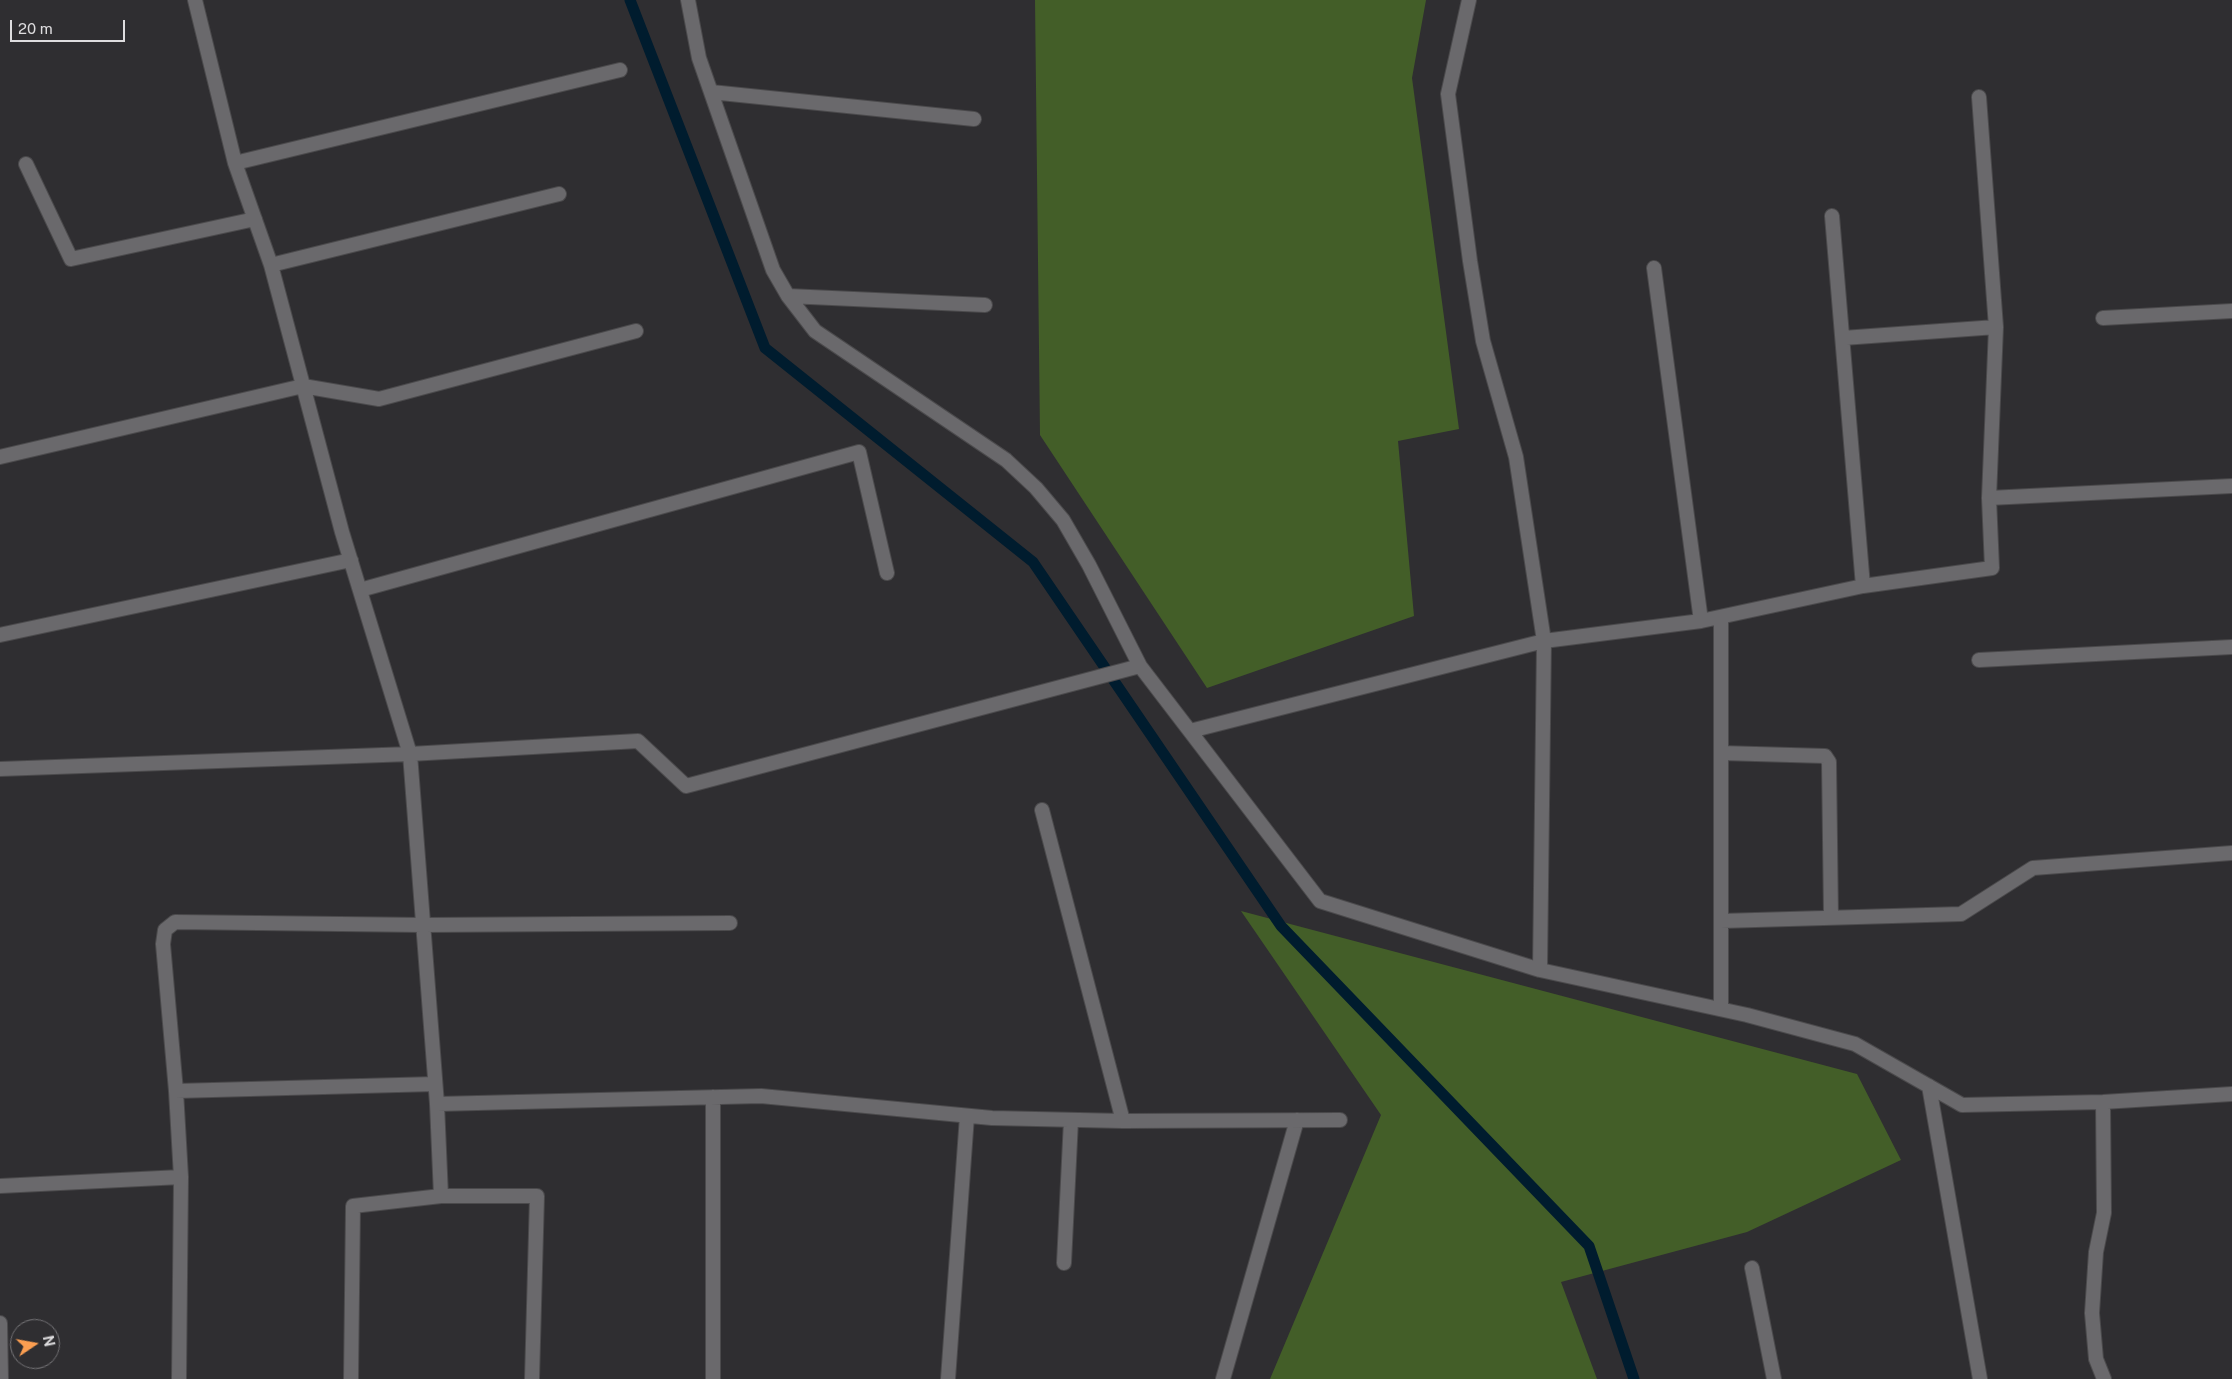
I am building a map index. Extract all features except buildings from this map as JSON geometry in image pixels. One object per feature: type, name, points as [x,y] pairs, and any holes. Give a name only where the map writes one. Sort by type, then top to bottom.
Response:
[{"type":"street","points":[[195,0],[235,163],[271,265],[351,560],[410,754],[436,1084],[440,1196]]},
{"type":"street","points":[[688,0],[699,58],[773,270],[788,296],[815,331],[1006,460],[1036,488],[1063,520],[1089,565],[1140,666],[1320,901],[1540,970],[1721,1009],[1855,1044],[1962,1105],[2103,1102],[2232,1094]]},
{"type":"street","points":[[1469,0],[1448,94],[1470,261],[1483,341],[1516,457],[1544,641],[1540,970]]},
{"type":"street","points":[[235,163],[620,70]]},
{"type":"street","points":[[711,92],[974,119]]},
{"type":"street","points":[[1190,731],[1544,641],[1700,621],[1863,586],[1992,568],[1989,498],[1996,327],[1979,97]]},
{"type":"street","points":[[26,164],[71,259],[255,219]]},
{"type":"street","points":[[271,265],[559,194]]},
{"type":"street","points":[[1832,216],[1863,586]]},
{"type":"street","points":[[1654,268],[1700,621]]},
{"type":"street","points":[[788,296],[985,305]]},
{"type":"street","points":[[2103,318],[2232,311]]},
{"type":"street","points":[[1843,338],[1996,327]]},
{"type":"street","points":[[0,457],[303,386],[379,399],[636,331]]},
{"type":"street","points":[[360,590],[859,452],[887,573]]},
{"type":"street","points":[[1989,498],[2232,486]]},
{"type":"street","points":[[0,635],[351,560]]},
{"type":"street","points":[[1721,616],[1721,1009]]},
{"type":"street","points":[[1979,660],[2232,647]]},
{"type":"street","points":[[0,769],[410,754],[638,741],[686,786],[1140,666]]},
{"type":"street","points":[[1721,753],[1825,756],[1829,762],[1831,918]]},
{"type":"street","points":[[1042,810],[1124,1121]]},
{"type":"street","points":[[1721,921],[1961,914],[2033,868],[2232,853]]},
{"type":"street","points":[[179,1379],[181,1177],[176,1091],[163,944],[165,930],[175,922],[423,925],[730,923]]},
{"type":"street","points":[[176,1091],[436,1084]]},
{"type":"street","points":[[1929,1086],[1980,1379]]},
{"type":"street","points":[[437,1104],[760,1096],[967,1116],[1124,1121],[1340,1120]]},
{"type":"street","points":[[713,1097],[713,1379]]},
{"type":"street","points":[[2103,1102],[2104,1213],[2096,1252],[2092,1312],[2096,1359],[2104,1379]]},
{"type":"street","points":[[948,1379],[967,1116]]},
{"type":"street","points":[[1064,1263],[1071,1120]]},
{"type":"street","points":[[1222,1379],[1297,1120]]},
{"type":"street","points":[[0,1186],[181,1177]]},
{"type":"street","points":[[350,1379],[353,1206],[440,1196],[537,1196],[532,1379]]},
{"type":"street","points":[[1752,1268],[1774,1379]]},
{"type":"street","points":[[0,1323],[1,1379]]},
{"type":"green space","points":[[1035,0],[1426,0],[1412,78],[1459,429],[1398,441],[1414,616],[1207,688],[1040,435]]},
{"type":"green space","points":[[1241,911],[1857,1074],[1901,1160],[1747,1232],[1561,1282],[1597,1379],[1270,1379],[1381,1115]]},
{"type":"waterway","points":[[630,0],[765,348],[1033,562],[1281,926],[1589,1246],[1634,1379]]}]
